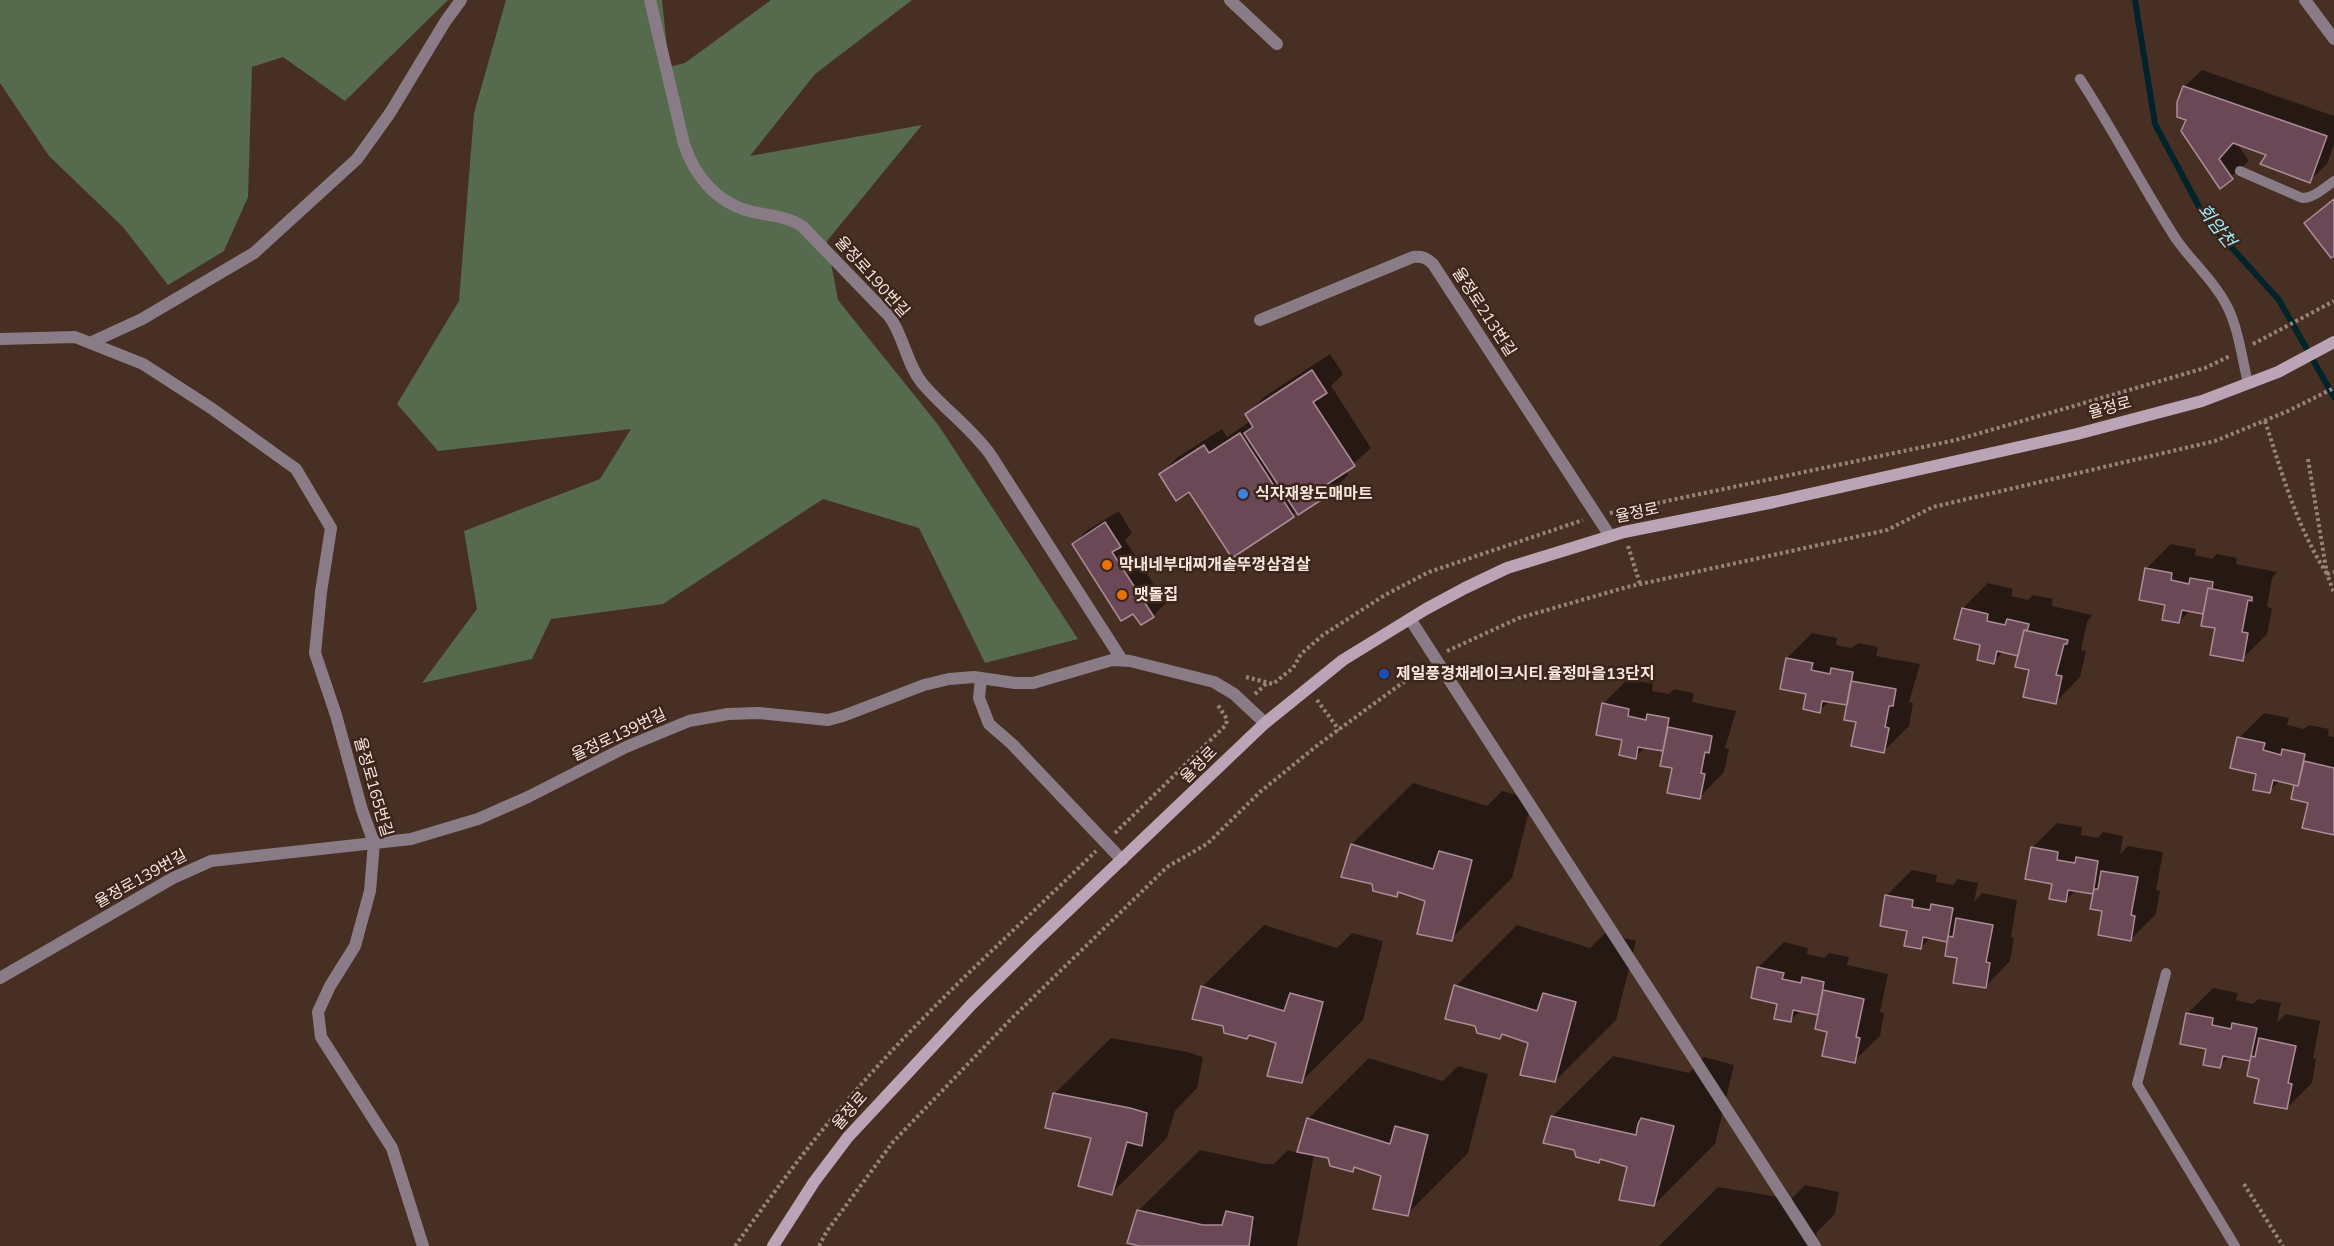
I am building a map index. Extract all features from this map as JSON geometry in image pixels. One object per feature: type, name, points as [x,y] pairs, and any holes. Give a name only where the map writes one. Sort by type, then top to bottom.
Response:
[{"type":"main road","name":"율정로","points":[[773,1246],[814,1182],[848,1137],[971,1005],[1265,723],[1343,660],[1410,619],[1465,588],[1507,568],[1610,536],[2077,434],[2202,401],[2278,372],[2334,342]]},
{"type":"street","points":[[90,343],[142,319],[254,253],[357,159],[390,113],[444,22],[461,0]]},
{"type":"street","name":"율정로190번길","points":[[650,0],[684,144],[690,162],[700,178],[732,204],[748,211],[791,219],[802,226],[889,316],[897,327],[921,382],[979,439],[990,454],[1122,660]]},
{"type":"street","points":[[1230,0],[1277,44]]},
{"type":"street","points":[[2305,0],[2334,39]]},
{"type":"street","name":"율정로213번길","points":[[1260,320],[1413,257],[1421,256],[1428,259],[1610,536]]},
{"type":"street","name":"율정로165번길","points":[[0,339],[75,337],[143,364],[211,408],[296,469],[331,528],[315,653],[374,843],[370,891],[356,946],[330,986],[318,1012],[321,1037],[392,1148],[423,1246]]},
{"type":"street","points":[[1410,619],[1815,1246]]},
{"type":"street","name":"율정로139번길","points":[[0,978],[173,878],[211,861],[411,839],[478,819],[528,797],[627,747],[689,721],[728,714],[759,713],[828,720],[924,685],[949,679],[981,678],[1033,683],[1098,663],[1122,660],[1214,682],[1234,694],[1265,723]]},
{"type":"street","points":[[981,678],[979,698],[990,724],[1012,744],[1122,860]]},
{"type":"lane","points":[[2080,79],[2107,121],[2130,166],[2178,241],[2224,301],[2233,320],[2248,383]]},
{"type":"lane","points":[[2240,171],[2302,198],[2315,195],[2334,181]]},
{"type":"lane","points":[[2166,973],[2137,1084],[2235,1246]]},
{"type":"path","points":[[1617,512],[1956,440],[2205,368],[2334,301]]},
{"type":"path","points":[[2297,407],[2334,388]]},
{"type":"path","points":[[2265,421],[2293,508],[2308,545],[2327,574]]},
{"type":"path","points":[[2308,459],[2327,574],[2334,593]]},
{"type":"path","points":[[1246,677],[1273,684],[1293,669],[1301,654],[1323,634],[1386,595],[1429,572],[1585,519]]},
{"type":"path","points":[[2327,574],[2334,572]]},
{"type":"path","points":[[735,1246],[840,1108],[912,1030],[1226,724],[1227,719],[1217,704]]},
{"type":"path","points":[[2244,1184],[2283,1246]]},
{"type":"green space","points":[[0,0],[448,0],[345,101],[283,57],[252,67],[248,197],[224,251],[168,285],[123,227],[49,156],[0,83]]},
{"type":"green space","points":[[506,0],[662,0],[669,67],[685,63],[771,0],[912,0],[815,74],[750,156],[922,125],[827,241],[838,300],[939,426],[1078,639],[985,663],[919,528],[823,499],[663,604],[551,619],[532,659],[422,683],[477,609],[464,531],[600,479],[631,429],[438,451],[397,404],[459,301],[474,113]]},
{"type":"building","points":[[2183,86],[2327,136],[2310,183],[2260,164],[2266,155],[2233,143],[2219,159],[2233,179],[2220,189],[2181,131],[2186,120],[2177,117],[2177,102]]},
{"type":"building","points":[[2334,199],[2334,256],[2331,258],[2304,223]]},
{"type":"building","points":[[1312,370],[1327,393],[1313,402],[1355,466],[1326,485],[1332,493],[1298,515],[1244,433],[1253,427],[1245,414]]},
{"type":"building","points":[[1240,433],[1294,517],[1232,558],[1189,492],[1176,501],[1159,474],[1204,445],[1209,453]]},
{"type":"building","points":[[1105,522],[1121,547],[1112,552],[1154,617],[1141,625],[1133,614],[1121,621],[1072,544]]},
{"type":"building","points":[[2145,568],[2172,573],[2171,580],[2189,584],[2190,578],[2213,582],[2212,589],[2208,588],[2203,614],[2182,610],[2179,623],[2162,620],[2165,605],[2139,600]]},
{"type":"building","points":[[2208,588],[2252,597],[2252,601],[2248,600],[2242,632],[2248,633],[2243,661],[2210,655],[2215,628],[2201,626]]},
{"type":"building","points":[[1962,608],[1988,614],[1987,621],[2005,625],[2007,619],[2029,624],[2027,631],[2024,630],[2018,656],[1997,651],[1994,664],[1977,660],[1980,645],[1954,639]]},
{"type":"building","points":[[2024,630],[2068,640],[2067,644],[2064,644],[2056,675],[2062,676],[2056,704],[2023,697],[2029,670],[2015,667]]},
{"type":"building","points":[[1786,658],[1813,663],[1811,670],[1830,674],[1831,668],[1853,672],[1847,705],[1822,701],[1820,713],[1803,709],[1806,694],[1780,689]]},
{"type":"building","points":[[1851,681],[1896,689],[1893,706],[1889,706],[1885,727],[1889,728],[1884,753],[1851,746],[1856,722],[1844,720]]},
{"type":"building","points":[[1602,703],[1629,709],[1628,716],[1646,720],[1647,714],[1669,718],[1663,751],[1638,747],[1636,759],[1619,755],[1622,740],[1596,735]]},
{"type":"building","points":[[1668,727],[1712,736],[1709,753],[1705,752],[1701,773],[1705,774],[1700,799],[1667,793],[1672,768],[1660,766]]},
{"type":"building","points":[[2237,737],[2265,743],[2263,750],[2281,755],[2282,749],[2305,754],[2298,786],[2273,780],[2270,793],[2253,790],[2256,774],[2230,768]]},
{"type":"building","points":[[2304,761],[2334,768],[2334,835],[2302,828],[2308,803],[2291,799],[2294,785],[2298,786]]},
{"type":"building","points":[[1351,844],[1433,869],[1439,851],[1472,860],[1452,941],[1417,934],[1425,901],[1398,892],[1397,897],[1373,891],[1372,884],[1341,877]]},
{"type":"building","points":[[2031,847],[2058,852],[2057,860],[2075,863],[2076,857],[2098,861],[2093,894],[2068,890],[2066,902],[2049,899],[2052,884],[2025,879]]},
{"type":"building","points":[[2101,871],[2138,877],[2131,915],[2135,916],[2131,941],[2098,935],[2102,911],[2090,909],[2094,889],[2098,889]]},
{"type":"building","points":[[1885,895],[1913,900],[1912,907],[1930,910],[1931,904],[1953,908],[1947,942],[1923,937],[1921,949],[1904,946],[1907,931],[1880,926]]},
{"type":"building","points":[[1956,918],[1993,925],[1986,962],[1990,963],[1986,988],[1953,983],[1957,958],[1945,956],[1948,936],[1953,937]]},
{"type":"building","points":[[1757,967],[1784,973],[1782,979],[1801,983],[1802,977],[1824,982],[1818,1015],[1793,1010],[1791,1022],[1774,1019],[1777,1004],[1751,998]]},
{"type":"building","points":[[1454,985],[1537,1011],[1543,993],[1576,1002],[1555,1082],[1520,1075],[1528,1043],[1502,1034],[1500,1039],[1477,1033],[1475,1026],[1445,1019]]},
{"type":"building","points":[[1201,986],[1284,1011],[1290,993],[1323,1002],[1302,1083],[1267,1076],[1276,1043],[1249,1035],[1247,1039],[1224,1033],[1223,1026],[1192,1019]]},
{"type":"building","points":[[1823,990],[1864,999],[1856,1037],[1860,1038],[1855,1063],[1822,1056],[1827,1032],[1815,1029]]},
{"type":"building","points":[[2186,1013],[2213,1018],[2212,1025],[2231,1029],[2232,1023],[2257,1028],[2250,1061],[2223,1056],[2220,1068],[2203,1065],[2206,1049],[2180,1044]]},
{"type":"building","points":[[2259,1038],[2296,1046],[2288,1083],[2292,1084],[2287,1109],[2254,1103],[2259,1079],[2247,1076],[2251,1056],[2255,1057]]},
{"type":"building","points":[[1053,1093],[1147,1113],[1142,1146],[1127,1142],[1112,1195],[1078,1186],[1091,1138],[1045,1128]]},
{"type":"building","points":[[1551,1116],[1636,1135],[1641,1118],[1674,1126],[1654,1206],[1619,1200],[1627,1167],[1600,1159],[1599,1163],[1576,1157],[1574,1150],[1543,1143]]},
{"type":"building","points":[[1307,1118],[1390,1144],[1395,1126],[1428,1135],[1408,1216],[1373,1209],[1381,1176],[1354,1167],[1353,1172],[1330,1166],[1328,1158],[1297,1152]]},
{"type":"building","points":[[1137,1210],[1203,1225],[1222,1225],[1226,1211],[1253,1217],[1249,1246],[1139,1246],[1127,1243]]},
{"type":"waterway","name":"회암천","points":[[2135,0],[2155,124],[2205,218],[2279,300],[2334,397]]},
{"type":"place","name":"식자재왕도매마트","points":[[1243,494]]},
{"type":"place","name":"막내네부대찌개솥뚜껑삼겹살","points":[[1107,565]]},
{"type":"place","name":"맷돌집","points":[[1122,595]]},
{"type":"place","name":"제일풍경채레이크시티.율정마을13단지","points":[[1384,674]]}]
